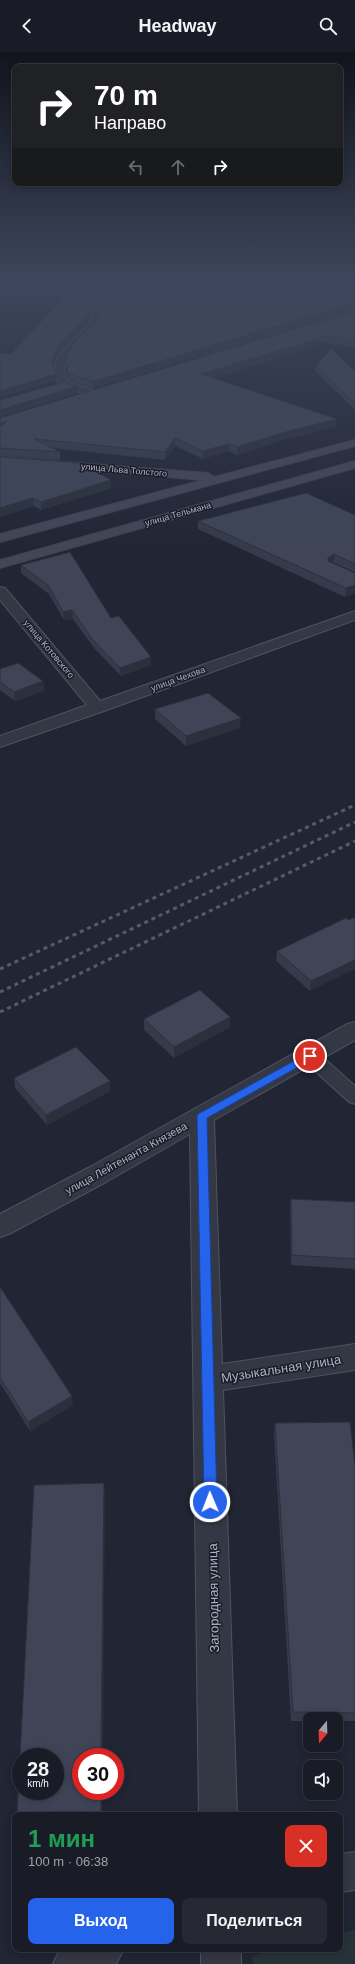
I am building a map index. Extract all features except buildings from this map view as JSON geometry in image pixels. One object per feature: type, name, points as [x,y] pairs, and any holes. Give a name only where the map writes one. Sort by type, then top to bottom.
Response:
[{"type":"main road","points":[[0,538],[355,443]]},
{"type":"main road","name":"улица Льва Толстого","points":[[0,460],[223,478]]},
{"type":"main road","name":"улица Тельмана","points":[[0,564],[355,464]]},
{"type":"street","points":[[58,370],[60,385],[97,392],[79,397]]},
{"type":"street","name":"улица Котовского","points":[[0,591],[98,708]]},
{"type":"street","name":"улица Чехова","points":[[0,742],[355,615]]},
{"type":"street","name":"улица Лейтенанта Князева","points":[[0,1226],[97,1175],[355,1030]]},
{"type":"street","name":"Загородная улица","points":[[202,1116],[218,1812]]},
{"type":"street","name":"Музыкальная улица","points":[[208,1379],[355,1357]]},
{"type":"street","points":[[343,1873],[355,1871]]},
{"type":"street","points":[[73,1964],[98,1952]]},
{"type":"street","points":[[220,1952],[221,1964]]},
{"type":"lane","points":[[310,1056],[355,1097]]},
{"type":"shaded area","points":[[355,1930],[355,1964],[253,1964],[252,1956],[267,1952],[343,1952],[343,1932]]},
{"type":"railway","points":[[0,969],[355,805]]},
{"type":"railway","points":[[0,992],[355,822]]},
{"type":"railway","points":[[0,1012],[355,841]]},
{"type":"route","points":[[210,1502],[202,1116],[310,1056]]}]
